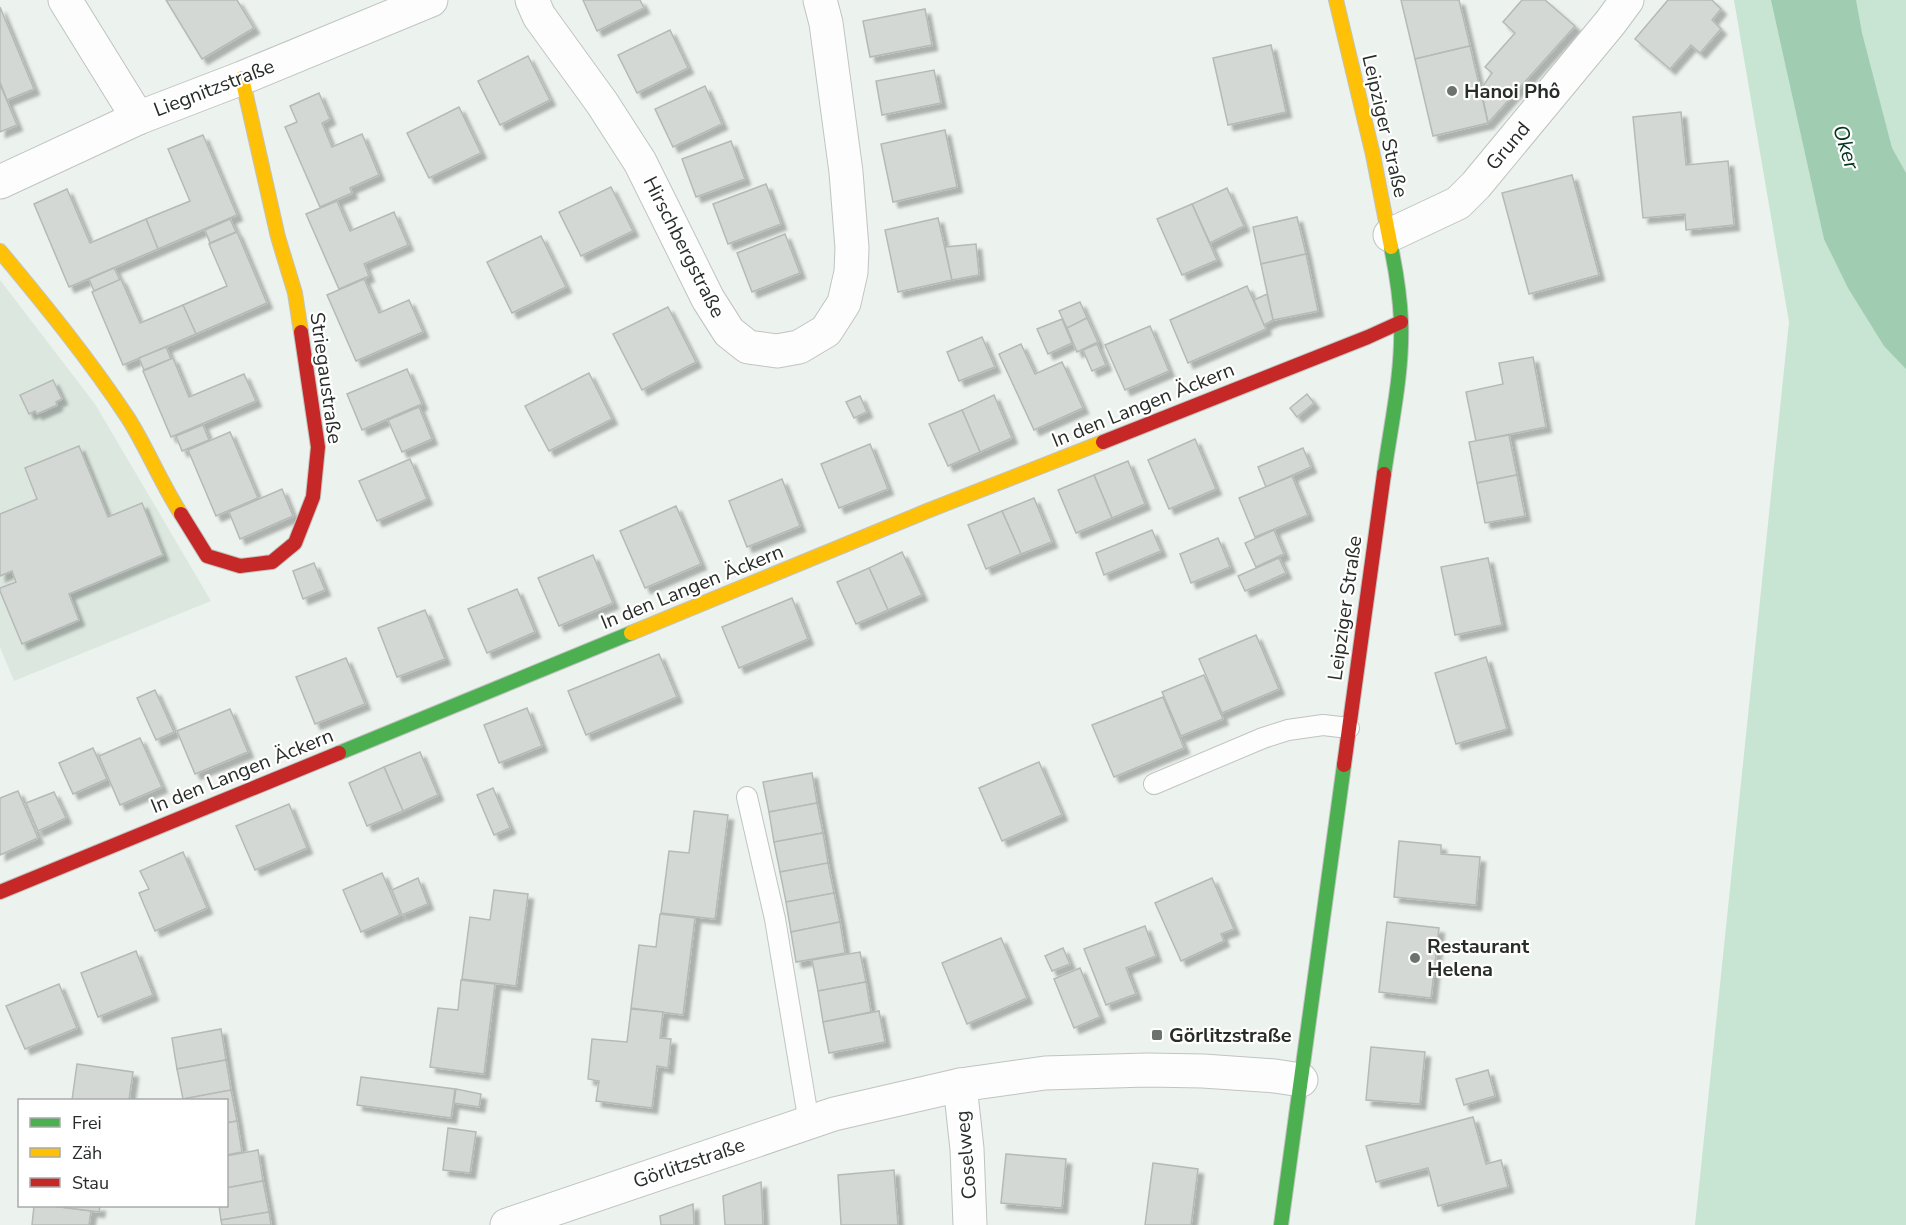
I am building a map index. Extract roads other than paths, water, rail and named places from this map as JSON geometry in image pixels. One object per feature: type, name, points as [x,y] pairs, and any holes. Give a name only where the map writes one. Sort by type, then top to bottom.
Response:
[{"type":"street","points":[[66,0],[138,118]]},
{"type":"street","name":"Liegnitzstraße","points":[[0,182],[138,118],[431,0]]},
{"type":"street","name":"Hirschbergstraße","points":[[532,0],[539,16],[602,103],[640,162],[708,299],[729,332],[748,347],[777,351],[799,347],[826,331],[844,303],[851,273],[852,248],[846,172],[826,23],[820,0]]},
{"type":"street","name":"Leipziger Straße","points":[[1281,1225],[1398,372],[1401,322],[1390,235],[1336,0]]},
{"type":"street","name":"Grund","points":[[1390,235],[1458,203],[1476,185],[1627,0]]},
{"type":"street","name":"Striegaustraße","points":[[0,251],[86,357],[129,420],[166,490],[207,556],[240,567],[272,562],[295,543],[313,497],[318,447],[295,293],[278,237],[242,78]]},
{"type":"street","name":"In den Langen Äckern","points":[[0,892],[906,520],[1401,322]]},
{"type":"street","name":"Görlitzstraße","points":[[507,1225],[834,1114],[960,1085],[1045,1073],[1147,1070],[1203,1071],[1301,1080]]},
{"type":"street","name":"Coselweg","points":[[960,1085],[967,1149],[970,1225]]},
{"type":"lane","points":[[1154,784],[1263,738],[1288,730],[1323,725],[1349,728]]},
{"type":"lane","points":[[747,797],[775,919],[809,1123]]},
{"type":"water","name":"Oker","points":[[1771,0],[1856,0],[1862,33],[1892,148],[1906,173],[1906,369],[1884,346],[1848,288],[1824,239]]},
{"type":"place","name":"Hanoi Phô","points":[[1452,91]]},
{"type":"place","name":"Restaurant Helena","points":[[1415,958]]},
{"type":"place","name":"Görlitzstraße","points":[[1157,1035]]}]
